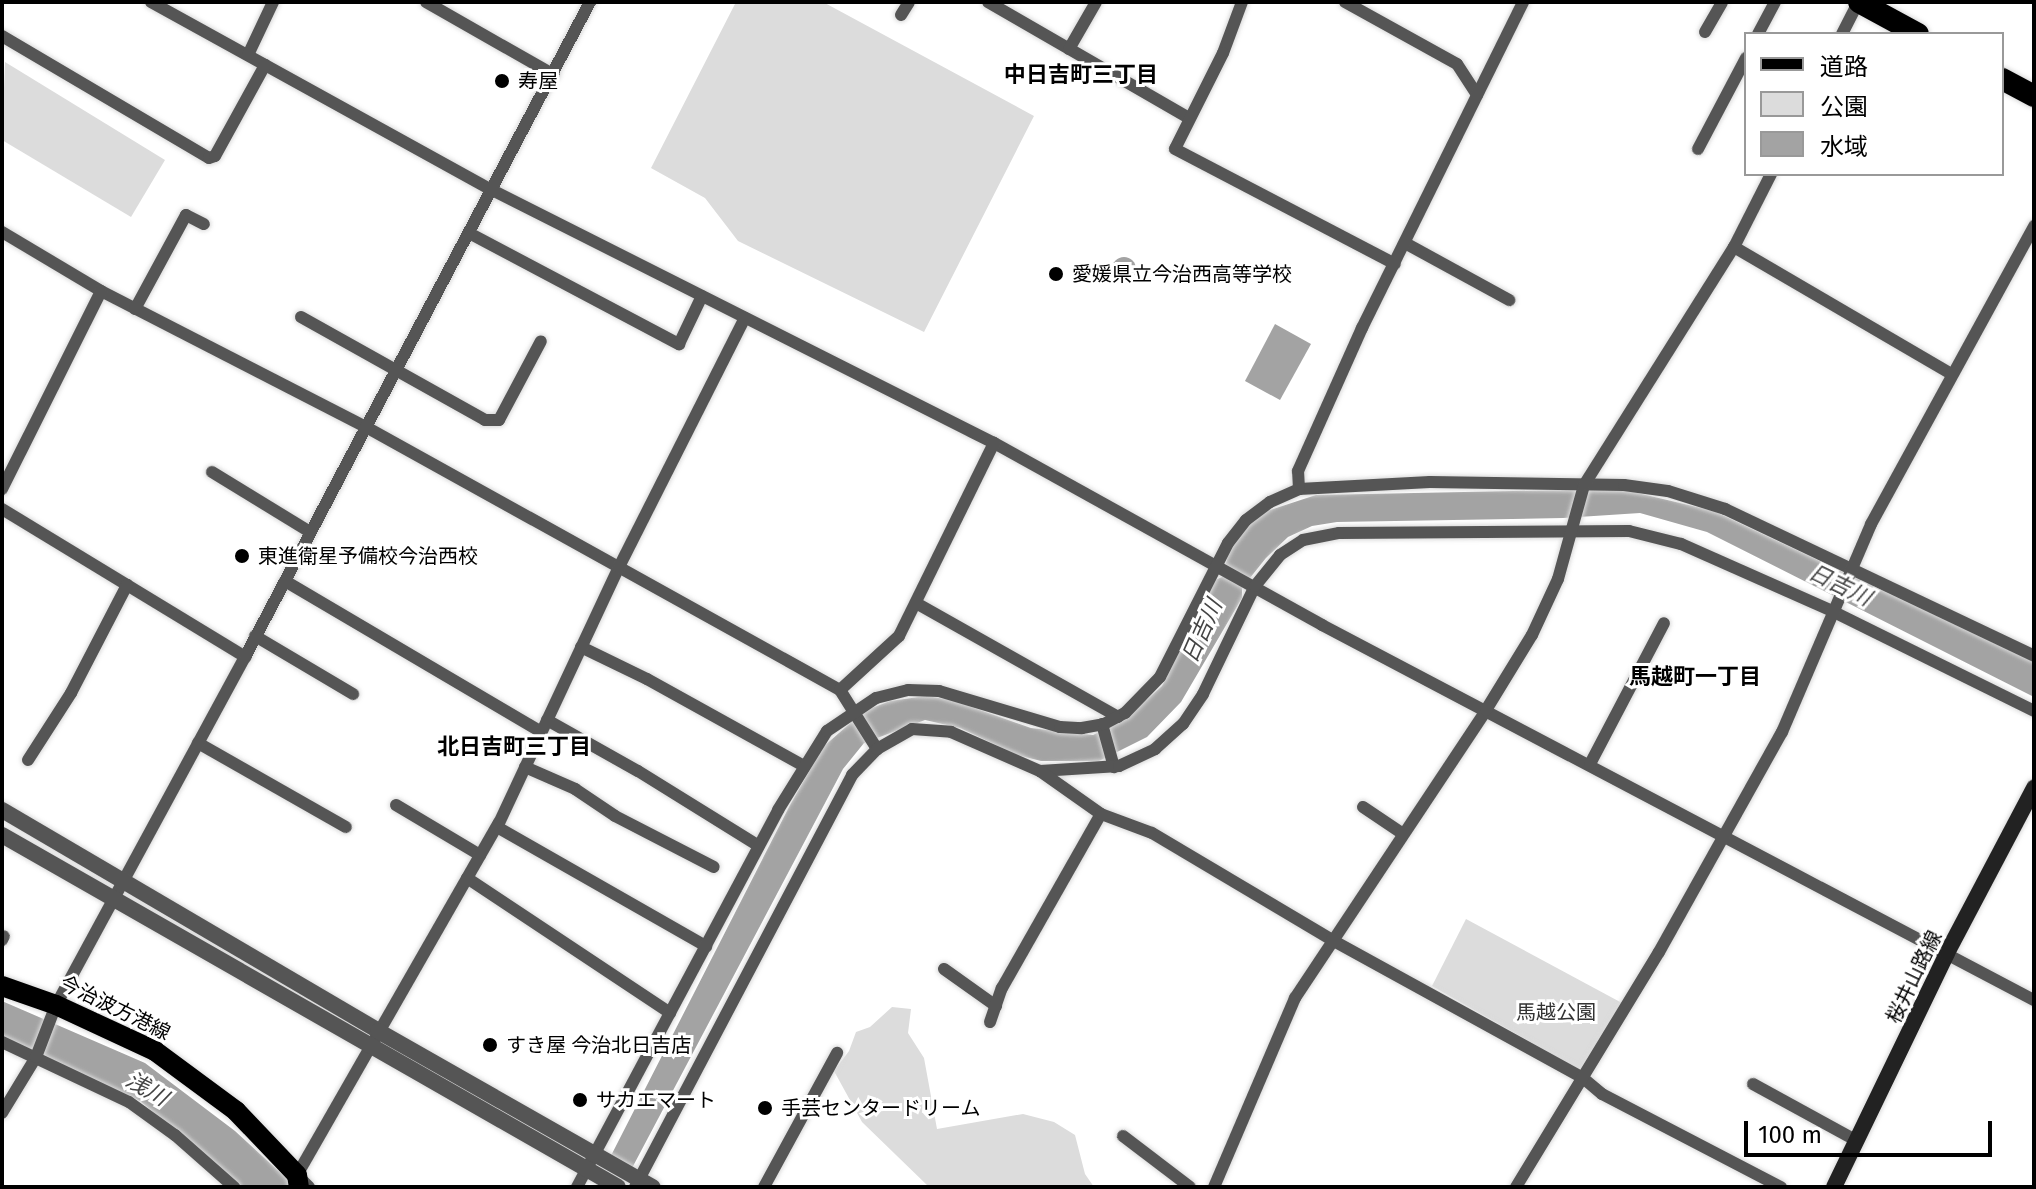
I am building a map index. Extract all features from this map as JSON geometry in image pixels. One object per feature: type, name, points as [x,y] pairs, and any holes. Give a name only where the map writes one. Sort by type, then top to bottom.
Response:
[{"type":"highway","points":[[1859,2],[1914,32]]},
{"type":"highway","points":[[2004,80],[2034,96]]},
{"type":"main road","name":"桜井山路線","points":[[1834,1187],[1947,953],[2034,788]]},
{"type":"main road","name":"今治波方港線","points":[[2,986],[53,1011],[155,1051],[236,1111],[302,1183]]},
{"type":"street","points":[[151,2],[492,190],[994,443],[1215,566],[2034,1000]]},
{"type":"street","points":[[248,55],[273,2]]},
{"type":"street","points":[[426,2],[554,75]]},
{"type":"street","points":[[901,15],[909,2]]},
{"type":"street","points":[[988,2],[1189,118]]},
{"type":"street","points":[[1069,49],[1096,2]]},
{"type":"street","points":[[1242,2],[1223,53],[1175,149],[1395,264]]},
{"type":"street","points":[[1345,2],[1457,64],[1477,95]]},
{"type":"street","points":[[1299,489],[1298,471],[1362,328],[1523,2]]},
{"type":"street","points":[[1705,32],[1722,2]]},
{"type":"street","points":[[1759,32],[1775,2]]},
{"type":"street","points":[[1843,32],[1859,2]]},
{"type":"street","points":[[2,1113],[36,1054],[53,1011],[554,75],[587,3]]},
{"type":"street","points":[[2,36],[209,158],[215,156],[265,65]]},
{"type":"street","points":[[1698,149],[1744,62]]},
{"type":"street","points":[[1214,1187],[1295,998],[1486,710],[1532,635],[1558,579],[1583,486],[1734,247],[1770,176]]},
{"type":"street","points":[[135,309],[186,215],[204,224]]},
{"type":"street","points":[[1516,1187],[1583,1078],[1782,732],[1850,570],[1951,374],[2034,226]]},
{"type":"street","points":[[2,232],[101,291],[366,427],[840,690],[876,749]]},
{"type":"street","points":[[469,233],[679,344],[702,296]]},
{"type":"street","points":[[1405,243],[1509,300]]},
{"type":"street","points":[[1734,247],[1951,374]]},
{"type":"street","points":[[2,489],[101,291]]},
{"type":"street","points":[[301,317],[485,420],[499,420],[541,341]]},
{"type":"street","points":[[302,1183],[374,1038],[497,827],[619,567],[745,318]]},
{"type":"street","points":[[840,690],[899,636],[994,443]]},
{"type":"street","points":[[212,472],[310,532]]},
{"type":"street","points":[[577,1187],[759,846],[827,731],[876,698],[897,693],[939,691],[1060,727],[1102,725],[1118,717],[1143,699],[1160,677],[1189,626],[1215,566],[1246,520],[1270,502],[1299,489],[1430,482],[1624,485],[1668,491],[1725,509],[2034,656]]},
{"type":"street","points":[[2,509],[245,657]]},
{"type":"street","points":[[1040,771],[1114,766],[1155,749],[1183,724],[1203,694],[1255,586],[1280,555],[1303,540],[1339,533],[1629,531],[1681,544],[1832,611],[2034,711]]},
{"type":"street","points":[[285,581],[544,726],[638,771],[759,846]]},
{"type":"street","points":[[28,760],[71,693],[127,585]]},
{"type":"street","points":[[916,603],[1118,717]]},
{"type":"street","points":[[1590,764],[1664,623]]},
{"type":"street","points":[[255,636],[353,694]]},
{"type":"street","points":[[581,647],[674,693],[804,766]]},
{"type":"street","points":[[1102,725],[1114,766]]},
{"type":"street","points":[[2,835],[374,1038],[592,1162],[641,1183],[852,775],[876,749],[912,729],[951,732],[1040,771],[1101,814],[1152,833],[1332,940],[1583,1078],[1602,1094],[1781,1187]]},
{"type":"street","points":[[198,743],[346,827]]},
{"type":"street","points":[[525,767],[575,789],[615,816],[714,867]]},
{"type":"street","points":[[396,805],[480,855]]},
{"type":"street","points":[[1363,807],[1403,834]]},
{"type":"street","points":[[2,810],[374,1038]]},
{"type":"street","points":[[990,1022],[1002,988],[1101,814]]},
{"type":"street","points":[[497,827],[706,946]]},
{"type":"street","points":[[467,878],[670,1013]]},
{"type":"street","points":[[944,969],[996,1006]]},
{"type":"street","points":[[2,1042],[36,1054],[129,1102],[175,1135],[234,1187]]},
{"type":"street","points":[[764,1187],[837,1053]]},
{"type":"street","points":[[1753,1084],[1857,1141]]},
{"type":"street","points":[[1123,1136],[1190,1187]]},
{"type":"street","points":[[592,1162],[618,1187]]},
{"type":"green space","points":[[736,2],[823,2],[1034,116],[924,332],[738,241],[705,198],[651,168]]},
{"type":"green space","points":[[5,62],[165,160],[131,217],[2,140]]},
{"type":"green space","name":"馬越公園","points":[[1466,919],[1622,1003],[1580,1070],[1432,986]]},
{"type":"green space","points":[[892,1007],[911,1009],[908,1033],[924,1058],[937,1129],[1023,1114],[1054,1122],[1075,1135],[1085,1174],[1094,1187],[929,1187],[862,1122],[834,1071],[849,1051],[856,1032],[870,1027]]},
{"type":"water","points":[[1124,257],[1132,261],[1136,269],[1132,277],[1124,281],[1116,277],[1112,269],[1116,261]]},
{"type":"water","points":[[1275,324],[1311,344],[1280,400],[1245,381]]},
{"type":"water","name":"日吉川","points":[[1629,491],[1714,511],[2034,662],[2034,697],[1707,532],[1640,513],[1563,518],[1337,522],[1312,526],[1288,537],[1242,588],[1242,598],[1181,702],[1147,737],[1099,761],[1041,761],[1017,755],[960,728],[925,720],[864,743],[843,769],[622,1187],[595,1187],[790,805],[823,747],[864,711],[890,701],[926,696],[952,700],[1031,728],[1093,735],[1124,720],[1162,686],[1215,580],[1222,577],[1229,552],[1247,526],[1267,511],[1316,495]]},
{"type":"water","name":"浅川","points":[[2,1001],[145,1063],[235,1131],[296,1187],[242,1187],[140,1101],[2,1038]]},
{"type":"place","name":"寿屋","points":[[502,81]]},
{"type":"place","name":"愛媛県立今治西高等学校","points":[[1056,274]]},
{"type":"place","name":"東進衛星予備校今治西校","points":[[242,556]]},
{"type":"place","name":"すき屋 今治北日吉店","points":[[490,1045]]},
{"type":"place","name":"サカエマート","points":[[580,1100]]},
{"type":"place","name":"手芸センタードリーム","points":[[765,1108]]},
{"type":"district","name":"中日吉町三丁目","points":[[1081,75]]},
{"type":"district","name":"馬越町一丁目","points":[[1695,677]]},
{"type":"district","name":"北日吉町三丁目","points":[[514,747]]}]
